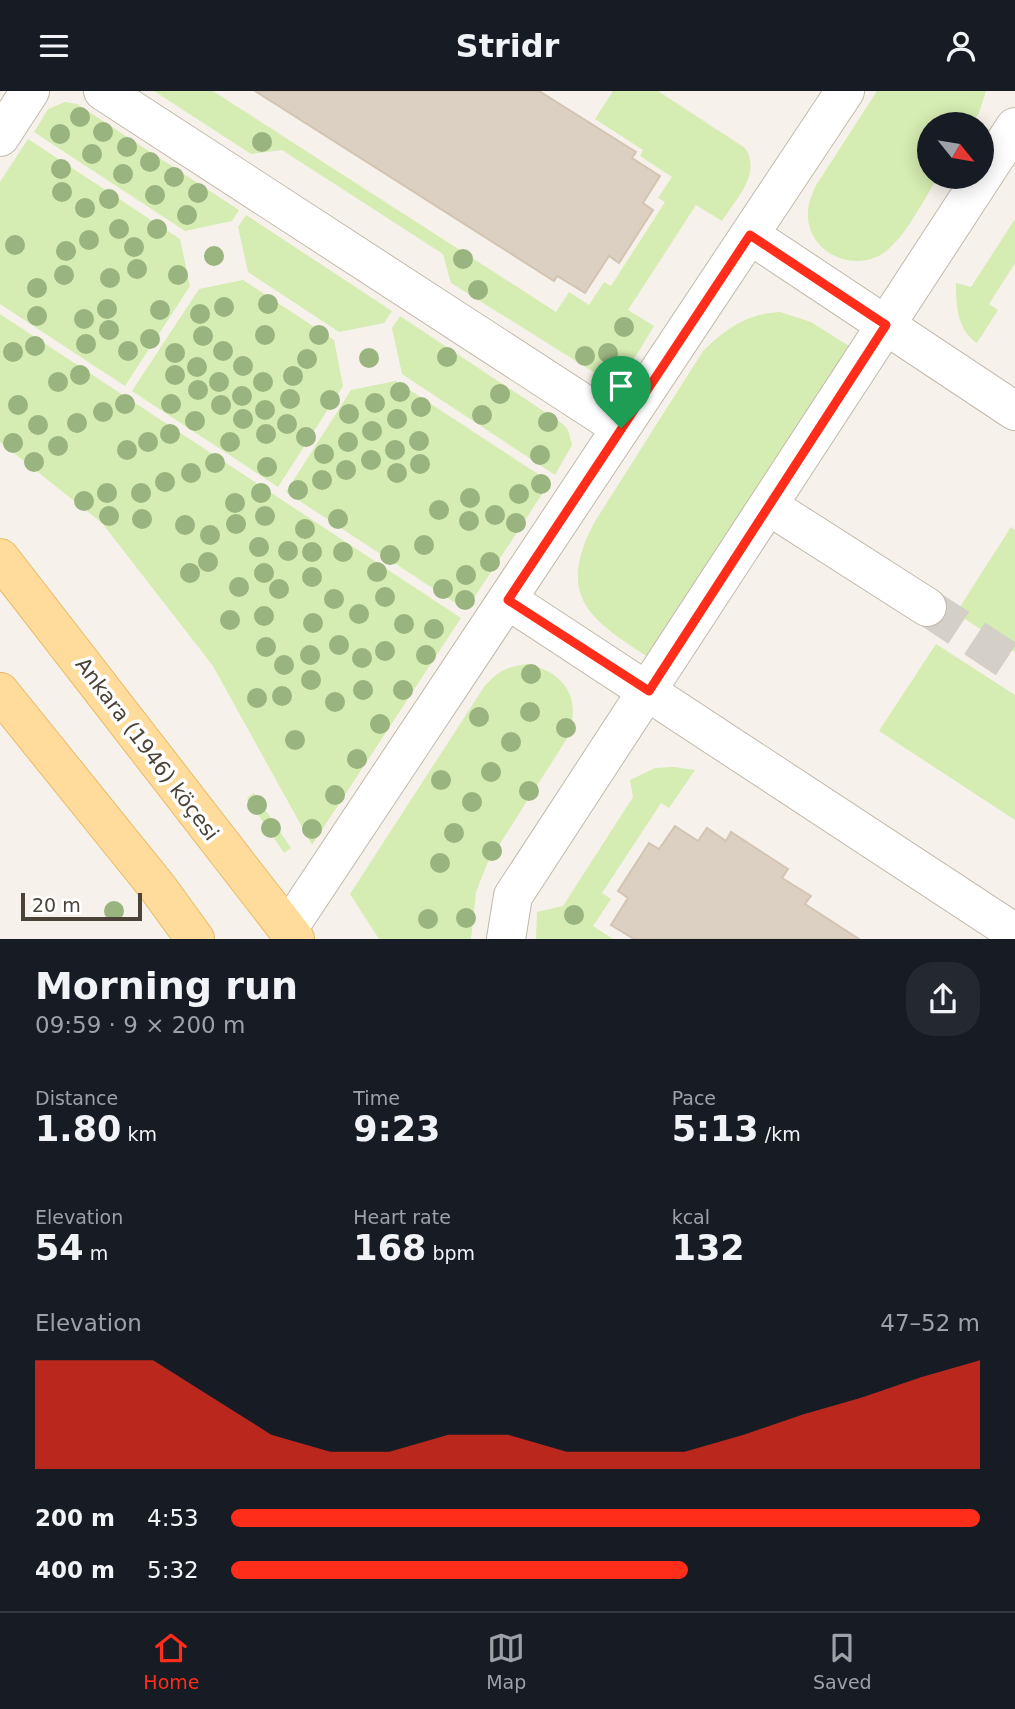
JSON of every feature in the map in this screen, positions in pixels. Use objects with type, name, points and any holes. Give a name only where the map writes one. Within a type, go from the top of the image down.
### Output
[{"type":"main road","name":"Ankara (1946) köçesi","points":[[0,558],[291,934]]},
{"type":"main road","points":[[0,692],[158,888],[195,939]]},
{"type":"lane","points":[[0,137],[30,91]]},
{"type":"lane","points":[[103,91],[621,428]]},
{"type":"lane","points":[[291,934],[621,428],[845,91]]},
{"type":"lane","points":[[506,939],[513,896],[1015,127]]},
{"type":"lane","points":[[750,235],[1015,411]]},
{"type":"lane","points":[[769,506],[927,607]]},
{"type":"lane","points":[[508,600],[1015,933]]},
{"type":"green space","points":[[154,91],[213,91],[556,312],[569,292],[589,305],[604,282],[611,286],[665,202],[658,198],[672,177],[640,156],[643,150],[595,119],[613,91],[658,91],[745,148],[751,167],[745,186],[722,221],[696,205],[628,310],[654,326],[626,367],[619,372],[600,376],[451,283],[443,254],[282,150],[251,154]]},
{"type":"green space","points":[[877,91],[986,91],[979,112],[917,112],[917,189],[931,189],[900,237],[885,252],[861,261],[837,257],[826,251],[811,231],[808,218],[815,187]]},
{"type":"green space","points":[[65,102],[77,104],[239,210],[232,221],[185,231],[34,132],[48,109]]},
{"type":"green space","points":[[28,139],[180,239],[190,286],[125,386],[0,304],[0,182]]},
{"type":"green space","points":[[246,215],[392,311],[384,323],[339,332],[248,272],[238,227]]},
{"type":"green space","points":[[1015,219],[1015,263],[989,304],[998,310],[977,343],[970,338],[962,324],[957,308],[956,283],[971,287]]},
{"type":"green space","points":[[243,280],[334,340],[343,386],[278,487],[132,391],[199,289]]},
{"type":"green space","points":[[780,312],[811,322],[849,346],[648,657],[609,630],[585,603],[579,587],[578,569],[583,548],[594,523],[703,351],[720,335],[747,319]]},
{"type":"green space","points":[[0,314],[461,618],[312,845],[213,666],[102,523],[0,442]]},
{"type":"green space","points":[[400,316],[563,424],[568,430],[572,445],[555,475],[402,374],[392,328]]},
{"type":"green space","points":[[396,381],[550,482],[466,610],[286,492],[351,390]]},
{"type":"green space","points":[[1011,527],[1015,530],[1015,652],[956,613]]},
{"type":"green space","points":[[936,644],[1015,695],[1015,820],[879,731]]},
{"type":"green space","points":[[527,664],[553,674],[562,682],[572,702],[571,726],[566,740],[487,864],[476,892],[471,939],[379,939],[350,894],[484,687],[503,671]]},
{"type":"green space","points":[[655,768],[695,770],[669,808],[661,803],[602,893],[611,899],[593,926],[613,939],[536,939],[537,912],[563,906],[633,797],[630,780]]},
{"type":"green space","points":[[254,793],[291,848],[284,853],[247,798]]},
{"type":"building","points":[[255,91],[539,91],[636,152],[632,158],[660,176],[643,203],[653,210],[619,263],[609,256],[585,293],[557,276],[554,281]]},
{"type":"building","points":[[675,826],[698,841],[707,828],[726,841],[731,832],[788,869],[782,878],[811,896],[805,904],[859,939],[634,939],[611,925],[628,898],[618,891],[649,843],[659,849]]},
{"type":"tunnel","points":[[927,607],[1015,665]]},
{"type":"route","points":[[750,235],[886,325],[649,691],[508,600],[621,428],[750,235]]}]
